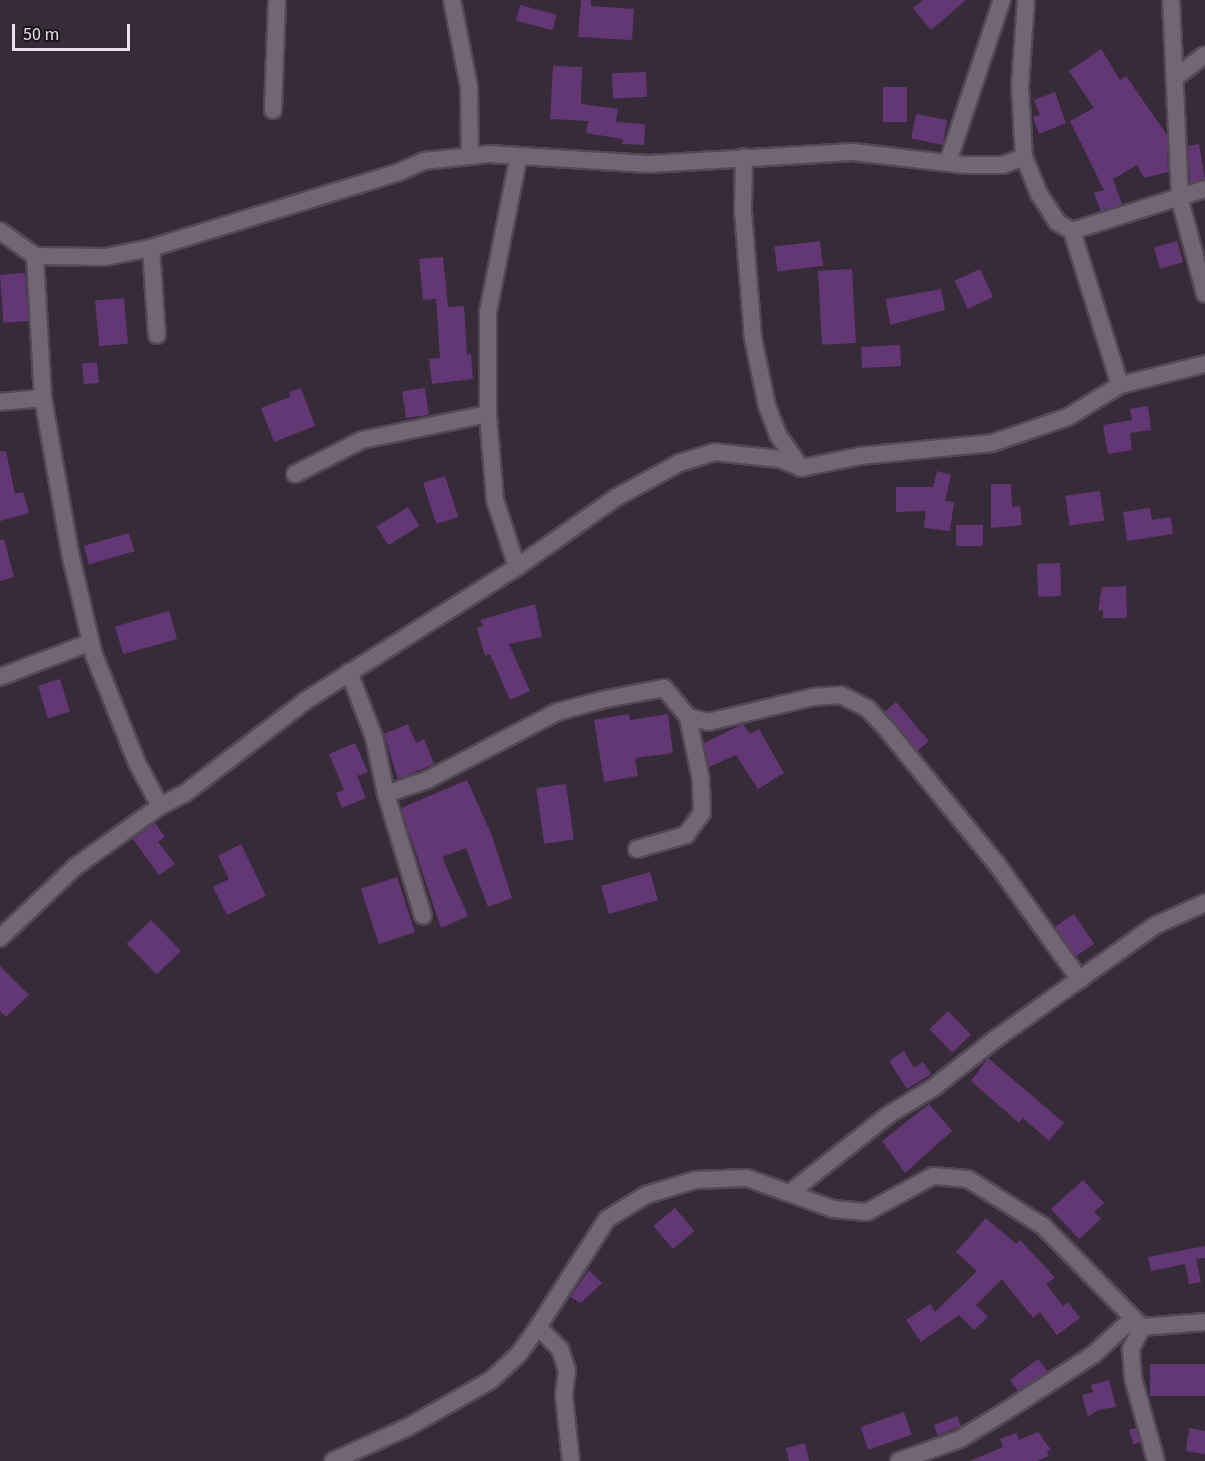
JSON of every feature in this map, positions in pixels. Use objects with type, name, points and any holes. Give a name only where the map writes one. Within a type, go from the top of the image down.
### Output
[{"type":"street","points":[[273,110],[277,0]]},
{"type":"street","points":[[452,0],[469,87],[471,156]]},
{"type":"street","points":[[948,162],[1002,0]]},
{"type":"street","points":[[1026,0],[1020,86],[1024,157],[1039,194],[1057,222],[1072,231],[1120,385]]},
{"type":"street","points":[[1171,0],[1177,76],[1180,200],[1205,294]]},
{"type":"street","points":[[1177,76],[1205,56]]},
{"type":"street","points":[[0,231],[35,256],[105,257],[151,248],[397,173],[424,161],[489,154],[518,159],[649,164],[744,157],[775,159],[853,152],[1003,165],[1024,157]]},
{"type":"street","points":[[744,157],[742,211],[753,338],[775,425],[801,468]]},
{"type":"street","points":[[517,567],[495,500],[488,414],[488,312],[518,159]]},
{"type":"street","points":[[1072,231],[1180,200],[1205,189]]},
{"type":"street","points":[[151,248],[157,335]]},
{"type":"street","points":[[35,256],[43,398],[70,553],[91,642],[137,763],[160,806]]},
{"type":"street","points":[[0,938],[75,867],[160,806],[184,794],[304,701],[517,567],[616,498],[679,463],[714,452],[780,459],[801,468],[860,456],[992,443],[1068,417],[1120,385],[1205,364]]},
{"type":"street","points":[[0,402],[43,398]]},
{"type":"street","points":[[295,474],[362,440],[488,414]]},
{"type":"street","points":[[0,677],[91,642]]},
{"type":"street","points":[[349,672],[374,737],[386,794],[423,916]]},
{"type":"street","points":[[386,794],[427,780],[557,712],[606,699],[664,688],[688,717],[701,780],[702,813],[686,835],[637,849]]},
{"type":"street","points":[[688,717],[708,722],[730,720],[813,697],[841,695],[867,708],[996,862],[1080,980]]},
{"type":"street","points":[[791,1192],[888,1115],[933,1088],[993,1040],[1156,925],[1205,903]]},
{"type":"street","points":[[333,1461],[408,1427],[491,1380],[519,1354],[608,1219],[646,1195],[695,1180],[747,1178],[833,1209],[867,1212],[933,1176],[968,1179],[1043,1226],[1137,1323]]},
{"type":"street","points":[[899,1461],[960,1439],[1094,1354],[1137,1323],[1205,1322]]},
{"type":"street","points":[[1137,1323],[1131,1349],[1133,1378],[1156,1461]]},
{"type":"street","points":[[538,1327],[560,1349],[567,1371],[564,1396],[571,1461]]},
{"type":"building","points":[[581,0],[591,0],[591,6],[634,9],[632,40],[578,37]]},
{"type":"building","points":[[923,0],[966,0],[931,30],[913,8]]},
{"type":"building","points":[[520,5],[557,15],[553,30],[516,20]]},
{"type":"building","points":[[1101,49],[1120,80],[1126,76],[1167,135],[1168,172],[1144,178],[1137,165],[1113,179],[1122,204],[1101,211],[1094,193],[1104,190],[1070,121],[1094,108],[1069,71]]},
{"type":"building","points":[[553,66],[582,67],[581,104],[618,109],[616,122],[645,124],[644,145],[622,144],[623,139],[586,133],[588,121],[550,119]]},
{"type":"building","points":[[646,72],[647,97],[613,98],[612,73]]},
{"type":"building","points":[[883,87],[907,87],[907,122],[883,122]]},
{"type":"building","points":[[1055,92],[1066,123],[1039,134],[1033,117],[1040,115],[1034,100]]},
{"type":"building","points":[[916,114],[947,120],[943,145],[911,139]]},
{"type":"building","points":[[1199,144],[1205,179],[1190,183],[1188,146]]},
{"type":"building","points":[[820,241],[823,266],[777,271],[774,247]]},
{"type":"building","points":[[1177,241],[1183,262],[1160,269],[1154,248]]},
{"type":"building","points":[[443,257],[448,307],[464,306],[467,355],[471,354],[473,379],[432,384],[429,359],[440,358],[436,299],[423,300],[419,259]]},
{"type":"building","points":[[852,269],[856,343],[822,345],[818,271]]},
{"type":"building","points":[[980,269],[993,297],[968,309],[955,281]]},
{"type":"building","points":[[25,273],[28,321],[3,323],[0,275]]},
{"type":"building","points":[[941,289],[945,310],[890,325],[886,299]]},
{"type":"building","points":[[124,298],[128,344],[99,346],[95,301]]},
{"type":"building","points":[[900,345],[901,366],[862,368],[861,347]]},
{"type":"building","points":[[97,362],[99,383],[84,384],[82,363]]},
{"type":"building","points":[[301,388],[315,426],[274,442],[261,408],[290,397],[289,392]]},
{"type":"building","points":[[425,388],[429,415],[406,418],[402,391]]},
{"type":"building","points":[[1148,406],[1151,430],[1130,433],[1132,450],[1108,454],[1103,425],[1132,420],[1130,409]]},
{"type":"building","points":[[0,451],[6,451],[15,494],[23,492],[29,513],[0,521]]},
{"type":"building","points":[[937,471],[951,475],[945,501],[954,502],[950,531],[924,528],[926,511],[896,512],[896,487],[933,487]]},
{"type":"building","points":[[445,476],[458,517],[436,524],[423,483]]},
{"type":"building","points":[[991,484],[1011,484],[1012,507],[1020,506],[1022,525],[991,528]]},
{"type":"building","points":[[1100,491],[1104,521],[1070,526],[1065,496]]},
{"type":"building","points":[[408,507],[420,526],[388,545],[377,527]]},
{"type":"building","points":[[1150,508],[1152,520],[1171,517],[1173,534],[1127,541],[1123,512]]},
{"type":"building","points":[[956,525],[983,525],[983,546],[956,546]]},
{"type":"building","points":[[129,533],[134,551],[89,564],[84,546]]},
{"type":"building","points":[[4,539],[14,577],[0,581],[0,540]]},
{"type":"building","points":[[1060,563],[1061,596],[1038,597],[1037,564]]},
{"type":"building","points":[[1126,586],[1127,618],[1103,618],[1103,610],[1098,611],[1102,587]]},
{"type":"building","points":[[535,604],[542,637],[509,644],[530,691],[510,700],[490,654],[485,656],[477,628],[483,626],[480,620]]},
{"type":"building","points":[[169,611],[177,639],[123,654],[115,626]]},
{"type":"building","points":[[60,679],[70,712],[48,718],[38,686]]},
{"type":"building","points":[[896,702],[929,741],[917,751],[885,712]]},
{"type":"building","points":[[629,714],[630,720],[668,714],[673,753],[635,758],[638,776],[604,782],[594,720]]},
{"type":"building","points":[[408,724],[416,743],[424,739],[434,764],[398,779],[384,734]]},
{"type":"building","points":[[743,724],[750,734],[759,729],[784,773],[758,789],[736,755],[709,767],[704,743]]},
{"type":"building","points":[[355,743],[368,772],[357,776],[366,798],[342,808],[336,793],[344,790],[329,754]]},
{"type":"building","points":[[467,780],[492,836],[512,898],[488,907],[466,848],[442,857],[468,916],[441,928],[401,808]]},
{"type":"building","points":[[566,784],[574,839],[544,844],[536,788]]},
{"type":"building","points":[[155,823],[165,837],[158,842],[175,864],[159,875],[133,839]]},
{"type":"building","points":[[241,844],[266,896],[227,915],[213,887],[229,879],[218,856]]},
{"type":"building","points":[[650,872],[658,900],[609,914],[601,886]]},
{"type":"building","points":[[397,877],[415,932],[379,944],[361,889]]},
{"type":"building","points":[[1074,914],[1094,944],[1075,957],[1055,927]]},
{"type":"building","points":[[151,920],[181,951],[156,975],[127,944]]},
{"type":"building","points":[[0,966],[29,995],[6,1017],[0,1011]]},
{"type":"building","points":[[948,1011],[971,1035],[952,1053],[929,1029]]},
{"type":"building","points":[[904,1051],[914,1068],[923,1062],[931,1074],[907,1089],[889,1061]]},
{"type":"building","points":[[988,1058],[1064,1123],[1049,1141],[1023,1118],[1019,1123],[971,1081]]},
{"type":"building","points":[[929,1104],[952,1131],[905,1173],[882,1141]]},
{"type":"building","points":[[1083,1180],[1104,1203],[1094,1212],[1101,1219],[1079,1239],[1051,1209]]},
{"type":"building","points":[[675,1208],[694,1231],[673,1249],[654,1226]]},
{"type":"building","points":[[986,1218],[1016,1244],[1020,1240],[1055,1278],[1046,1284],[1063,1306],[1068,1302],[1080,1318],[1057,1335],[1040,1312],[1033,1318],[1002,1279],[976,1305],[988,1317],[974,1330],[959,1315],[921,1342],[906,1320],[930,1304],[935,1312],[977,1271],[956,1252]]},
{"type":"building","points":[[1205,1246],[1205,1258],[1196,1259],[1201,1282],[1189,1284],[1185,1264],[1151,1271],[1148,1257]]},
{"type":"building","points":[[589,1270],[602,1283],[581,1303],[570,1297]]},
{"type":"building","points":[[1038,1359],[1048,1372],[1018,1391],[1010,1380]]},
{"type":"building","points":[[1150,1364],[1205,1364],[1205,1396],[1150,1396]]},
{"type":"building","points":[[1109,1380],[1116,1407],[1098,1410],[1088,1417],[1082,1395],[1093,1392],[1091,1385]]},
{"type":"building","points":[[904,1412],[912,1435],[868,1450],[861,1427]]},
{"type":"building","points":[[957,1416],[961,1426],[938,1436],[934,1425]]},
{"type":"building","points":[[1136,1428],[1140,1442],[1133,1444],[1129,1430]]},
{"type":"building","points":[[1189,1428],[1205,1431],[1205,1454],[1186,1451]]},
{"type":"building","points":[[1038,1432],[1051,1450],[1047,1451],[1049,1456],[1037,1461],[970,1461],[1003,1447],[1000,1439],[1016,1433],[1019,1440]]},
{"type":"building","points":[[805,1443],[809,1461],[789,1461],[786,1448]]}]
